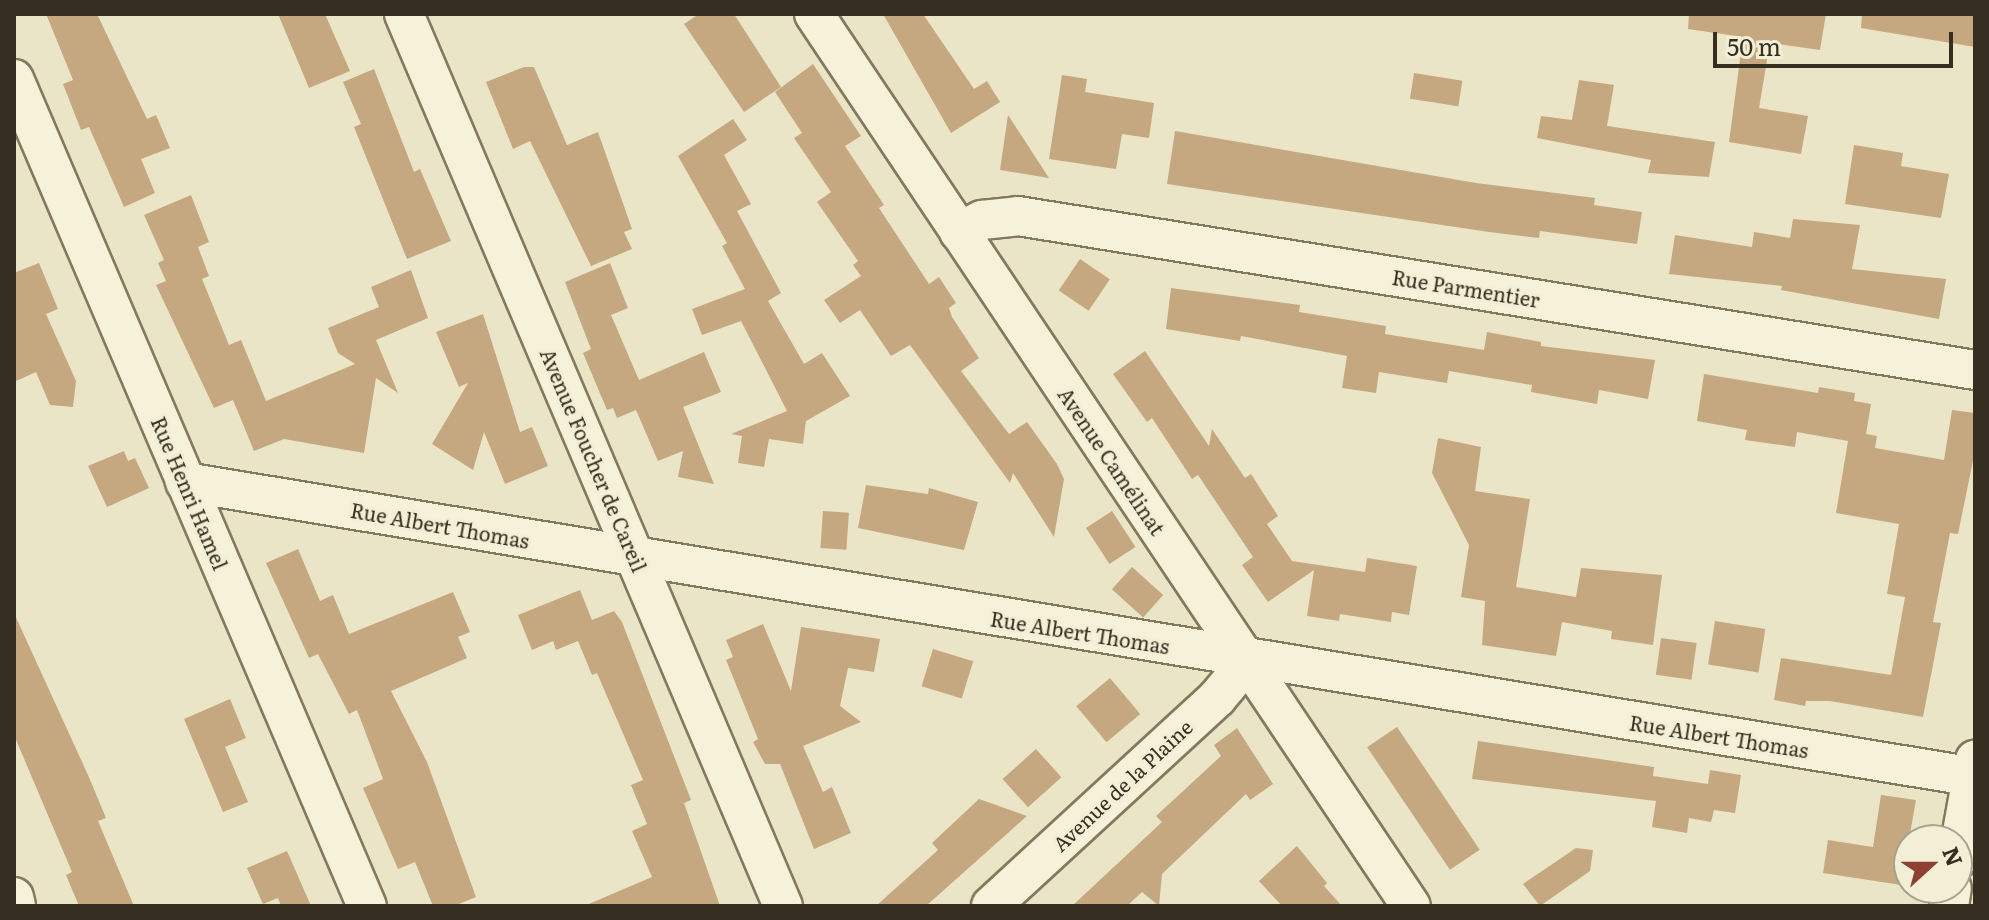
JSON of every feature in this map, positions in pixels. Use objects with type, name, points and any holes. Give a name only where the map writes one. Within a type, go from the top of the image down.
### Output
[{"type":"street","name":"Avenue Foucher de Careil","points":[[404,14],[783,906]]},
{"type":"street","name":"Avenue Camélinat","points":[[814,14],[1411,906]]},
{"type":"street","name":"Rue Henri Hamel","points":[[14,79],[367,906]]},
{"type":"street","name":"Rue Parmentier","points":[[959,232],[982,220],[1018,216],[1975,370]]},
{"type":"street","name":"Rue Albert Thomas","points":[[185,482],[1248,661],[1974,771]]},
{"type":"street","name":"Avenue de la Plaine","points":[[991,906],[1217,698],[1248,661]]},
{"type":"street","points":[[1964,824],[1974,771]]},
{"type":"street","points":[[14,897],[16,906]]},
{"type":"building","points":[[46,14],[97,14],[147,119],[156,115],[170,148],[141,159],[155,193],[124,207],[89,127],[81,130],[63,84],[73,80]]},
{"type":"building","points":[[278,14],[325,14],[350,71],[309,88]]},
{"type":"building","points":[[699,14],[734,14],[781,87],[744,112],[684,24]]},
{"type":"building","points":[[883,14],[923,14],[974,89],[987,81],[1000,102],[951,133]]},
{"type":"building","points":[[1689,14],[1826,14],[1820,50],[1770,43],[1759,108],[1808,116],[1801,154],[1729,142],[1743,37],[1688,29]]},
{"type":"building","points":[[1862,14],[1975,14],[1975,47],[1861,28]]},
{"type":"building","points":[[813,64],[861,136],[845,146],[884,205],[879,208],[929,284],[939,277],[956,303],[949,308],[952,317],[979,358],[961,371],[1009,434],[1027,422],[1057,464],[1064,479],[1054,537],[1013,473],[1010,483],[910,345],[891,356],[860,310],[840,323],[824,300],[861,276],[853,265],[858,261],[817,202],[831,192],[794,138],[802,133],[775,92]]},
{"type":"building","points":[[524,67],[534,67],[567,145],[598,132],[632,229],[624,232],[632,249],[591,266],[530,141],[513,149],[486,82]]},
{"type":"building","points":[[374,69],[414,172],[420,169],[451,241],[407,259],[354,127],[361,124],[343,82]]},
{"type":"building","points":[[1414,73],[1462,81],[1458,106],[1410,99]]},
{"type":"building","points":[[1062,75],[1087,79],[1085,92],[1154,103],[1149,138],[1122,134],[1116,169],[1049,159]]},
{"type":"building","points":[[1579,80],[1614,85],[1607,126],[1715,142],[1709,177],[1648,173],[1651,160],[1537,138],[1541,116],[1572,120]]},
{"type":"building","points":[[1008,115],[1049,178],[1000,170]]},
{"type":"building","points":[[733,119],[747,140],[724,155],[751,204],[737,211],[781,293],[768,301],[804,364],[822,353],[850,396],[806,421],[803,444],[769,439],[764,467],[738,463],[742,436],[731,434],[787,411],[741,321],[702,335],[692,309],[745,289],[722,246],[727,243],[678,156]]},
{"type":"building","points":[[1175,131],[1476,183],[1595,198],[1594,205],[1642,212],[1637,244],[1540,231],[1539,238],[1489,232],[1167,184]]},
{"type":"building","points":[[1854,145],[1903,153],[1901,166],[1949,174],[1941,218],[1845,204]]},
{"type":"building","points":[[191,195],[209,242],[198,247],[209,276],[202,279],[229,345],[241,340],[266,401],[355,364],[338,353],[328,328],[379,307],[371,287],[411,270],[428,318],[376,340],[398,393],[376,378],[364,453],[284,439],[254,451],[233,400],[214,408],[156,285],[166,281],[158,263],[164,260],[144,215]]},
{"type":"building","points":[[1793,219],[1860,225],[1852,269],[1946,279],[1939,319],[1781,290],[1782,286],[1669,274],[1675,235],[1752,247],[1754,232],[1790,238]]},
{"type":"building","points":[[1080,259],[1110,279],[1089,311],[1059,291]]},
{"type":"building","points":[[39,263],[58,309],[46,314],[76,381],[73,407],[50,405],[36,372],[14,382],[14,273]]},
{"type":"building","points":[[610,263],[628,308],[611,315],[639,380],[704,352],[721,392],[683,407],[714,484],[678,477],[683,451],[658,461],[636,410],[617,418],[613,408],[607,410],[583,353],[591,349],[565,282]]},
{"type":"building","points":[[1171,288],[1300,305],[1299,312],[1386,326],[1385,334],[1484,350],[1487,332],[1541,342],[1541,346],[1655,360],[1648,399],[1599,390],[1597,404],[1531,392],[1532,385],[1449,371],[1447,383],[1379,372],[1376,393],[1342,388],[1347,356],[1241,336],[1240,341],[1166,329]]},
{"type":"building","points":[[483,314],[520,432],[532,427],[548,466],[505,484],[484,432],[473,470],[432,444],[468,383],[459,387],[436,332]]},
{"type":"building","points":[[1145,351],[1209,446],[1212,429],[1245,478],[1251,474],[1278,516],[1267,524],[1292,561],[1365,572],[1367,558],[1417,566],[1409,615],[1392,612],[1391,622],[1340,614],[1339,621],[1307,616],[1314,570],[1268,602],[1242,565],[1253,557],[1198,475],[1192,479],[1152,418],[1147,422],[1113,374]]},
{"type":"building","points":[[1704,374],[1818,393],[1819,387],[1855,393],[1854,401],[1871,404],[1866,434],[1877,436],[1875,448],[1944,460],[1952,410],[1975,413],[1975,451],[1958,534],[1950,533],[1933,622],[1941,623],[1923,717],[1830,701],[1806,701],[1805,706],[1774,700],[1781,658],[1891,675],[1905,597],[1887,594],[1899,524],[1836,513],[1848,441],[1797,432],[1795,447],[1745,440],[1747,430],[1697,421]]},
{"type":"building","points":[[1438,438],[1481,447],[1475,491],[1530,499],[1516,587],[1576,597],[1581,568],[1662,575],[1653,645],[1611,639],[1612,631],[1562,622],[1556,656],[1482,645],[1485,601],[1461,597],[1469,545],[1432,473]]},
{"type":"building","points":[[124,451],[128,461],[135,458],[149,488],[107,507],[88,466]]},
{"type":"building","points":[[866,485],[928,494],[929,488],[978,502],[964,550],[858,528]]},
{"type":"building","points":[[823,511],[849,513],[846,550],[820,548]]},
{"type":"building","points":[[1112,511],[1135,547],[1109,564],[1086,528]]},
{"type":"building","points":[[298,549],[320,601],[333,595],[349,634],[453,592],[470,632],[458,637],[467,658],[391,691],[427,762],[476,897],[454,906],[433,906],[415,862],[398,869],[363,788],[383,779],[357,710],[349,714],[318,654],[309,658],[266,563]]},
{"type":"building","points":[[1132,567],[1163,595],[1143,617],[1112,589]]},
{"type":"building","points":[[580,590],[592,620],[614,611],[622,622],[691,800],[684,803],[720,906],[584,906],[652,877],[632,831],[647,824],[631,785],[643,780],[597,673],[592,675],[578,641],[556,650],[553,641],[532,650],[518,615]]},
{"type":"building","points":[[14,613],[106,818],[98,821],[134,906],[79,906],[66,875],[72,872],[14,735]]},
{"type":"building","points":[[1715,621],[1765,629],[1758,672],[1708,664]]},
{"type":"building","points":[[763,624],[791,691],[801,627],[880,639],[874,672],[848,668],[840,706],[861,722],[803,746],[823,792],[832,787],[851,833],[814,849],[780,764],[765,764],[753,742],[758,739],[726,660],[733,657],[726,640]]},
{"type":"building","points":[[1661,638],[1697,643],[1692,680],[1656,675]]},
{"type":"building","points":[[933,649],[973,661],[962,699],[922,686]]},
{"type":"building","points":[[1110,678],[1140,714],[1107,742],[1076,706]]},
{"type":"building","points":[[230,699],[246,738],[225,747],[248,802],[223,812],[184,719]]},
{"type":"building","points":[[1397,727],[1480,850],[1450,870],[1367,747]]},
{"type":"building","points":[[1237,728],[1273,784],[1250,800],[1246,794],[1162,874],[1159,906],[1142,892],[1127,906],[1072,906],[1162,822],[1156,816],[1221,756],[1214,745]]},
{"type":"building","points":[[1478,741],[1654,767],[1653,776],[1708,784],[1710,770],[1741,775],[1735,813],[1714,810],[1711,822],[1689,818],[1687,833],[1652,827],[1656,801],[1472,779]]},
{"type":"building","points":[[1036,749],[1061,777],[1028,807],[1003,779]]},
{"type":"building","points":[[1881,795],[1916,800],[1912,824],[1893,824],[1893,884],[1823,873],[1828,840],[1873,847]]},
{"type":"building","points":[[979,799],[1027,816],[926,906],[876,906],[938,850],[932,843]]},
{"type":"building","points":[[1297,846],[1342,906],[1282,906],[1259,881]]},
{"type":"building","points":[[1576,848],[1593,850],[1590,871],[1540,906],[1523,884]]},
{"type":"building","points":[[287,851],[311,906],[281,906],[278,898],[263,904],[247,868]]}]
